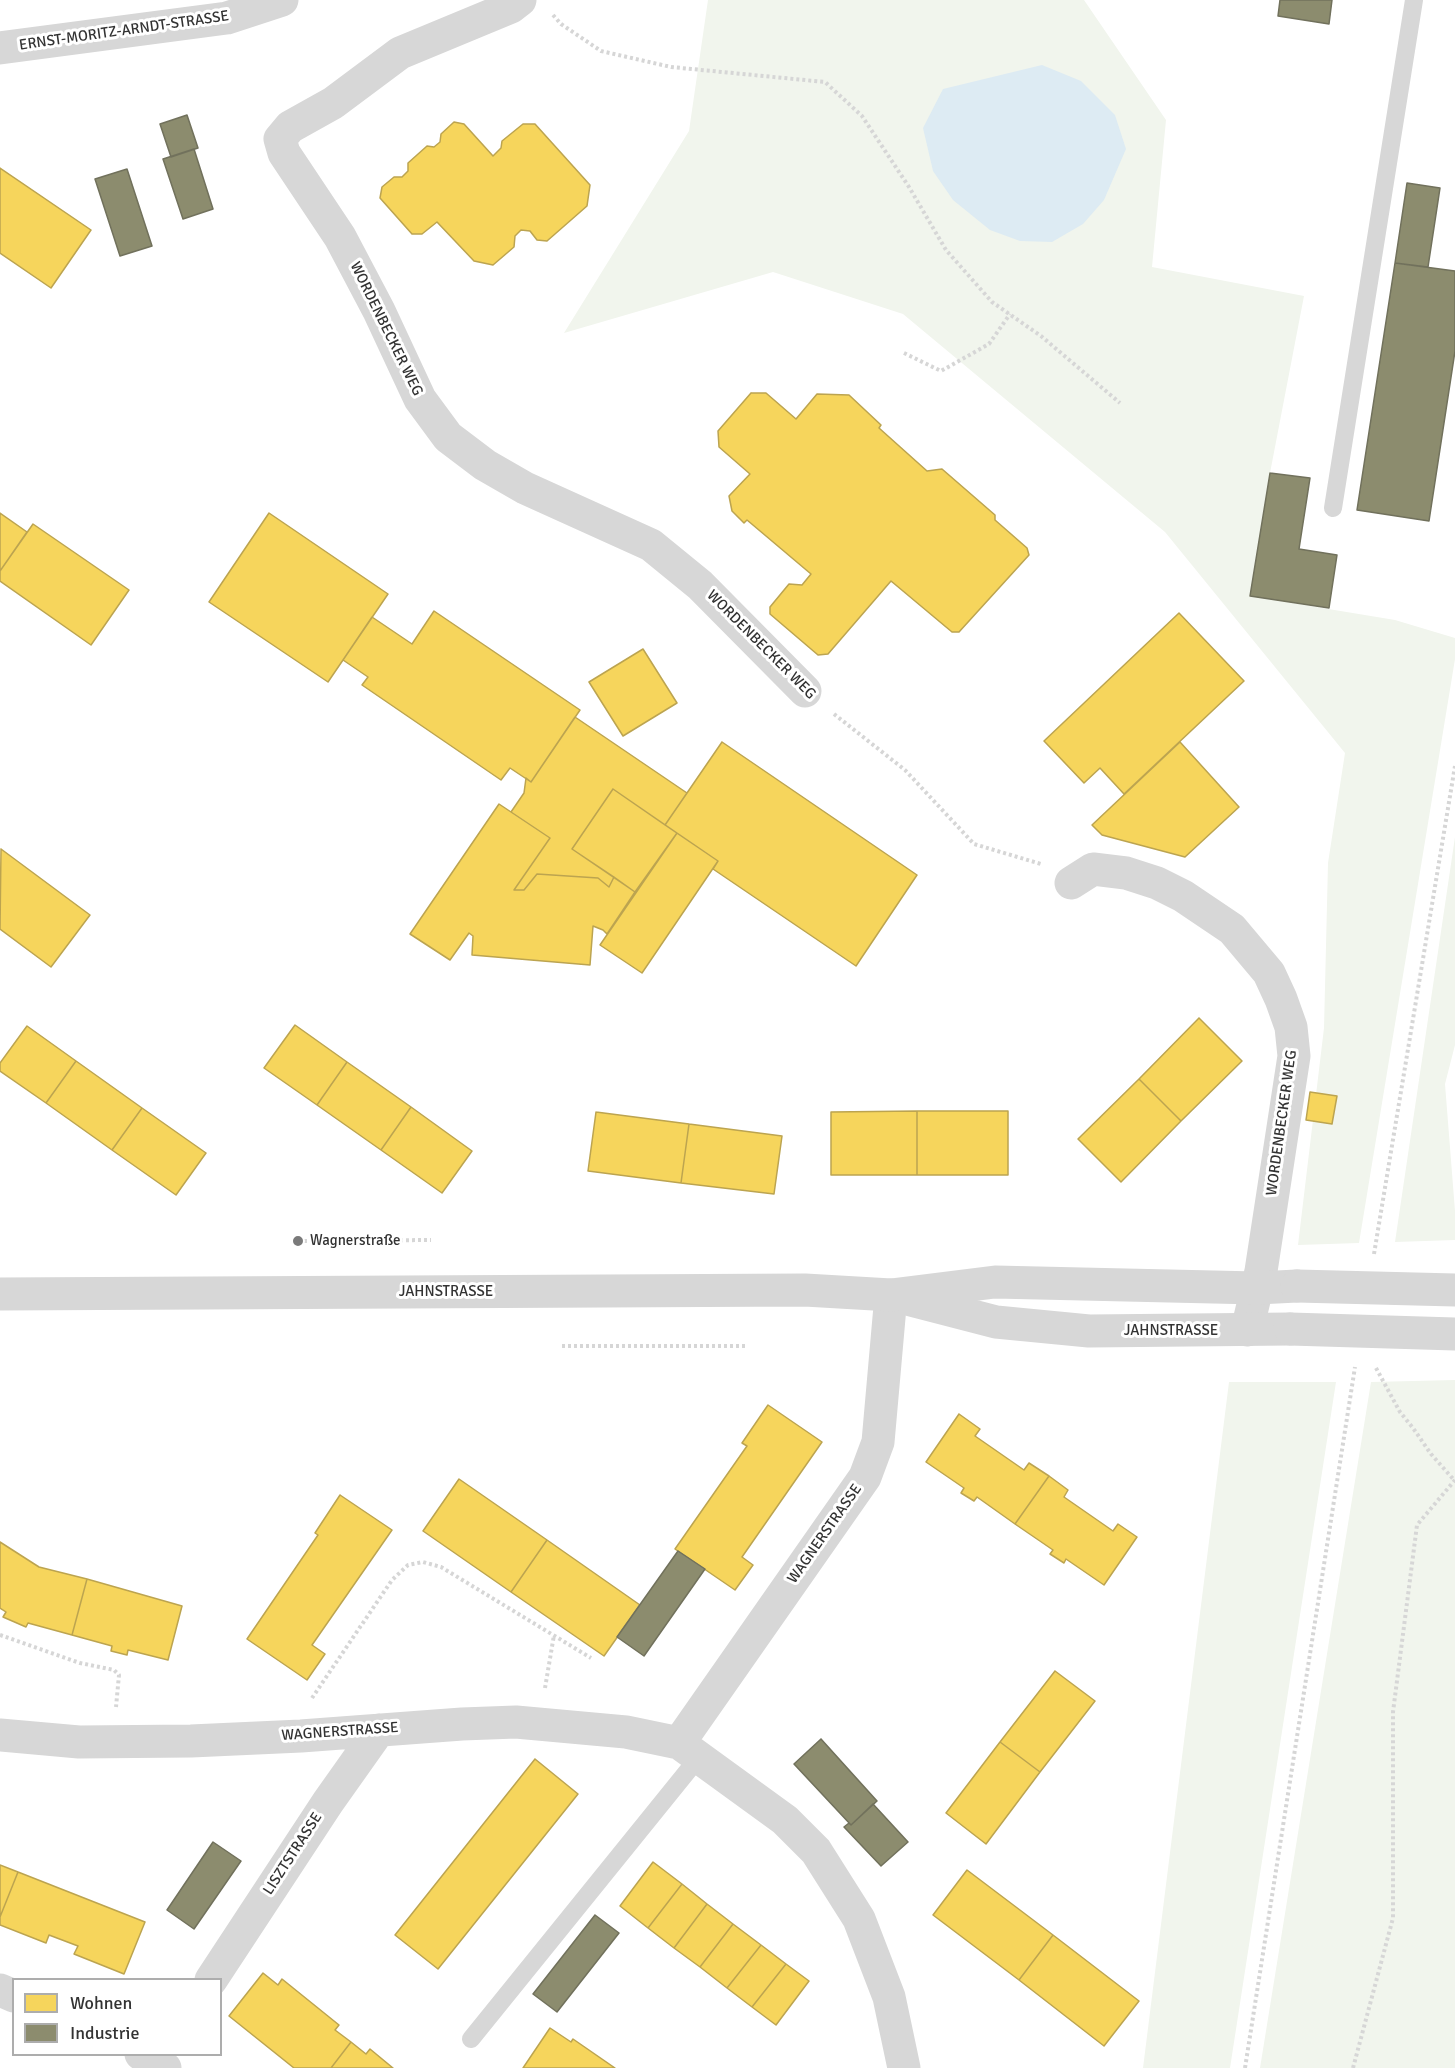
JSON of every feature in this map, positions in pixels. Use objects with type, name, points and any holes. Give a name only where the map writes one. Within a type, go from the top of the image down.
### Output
[{"type":"street","name":"ERNST-MORITZ-ARNDT-STRASSE","points":[[0,48],[227,18],[282,0]]},
{"type":"street","name":"WORDENBECKER WEG","points":[[534,4],[511,7],[400,53],[333,103],[290,127],[280,139],[284,153],[340,237],[379,311],[420,399],[448,437],[484,465],[525,488],[651,545],[700,585],[805,691]]},
{"type":"street","name":"WORDENBECKER WEG","points":[[1071,883],[1093,869],[1115,871],[1157,883],[1183,896],[1232,929],[1269,973],[1281,999],[1291,1027],[1294,1056],[1261,1271],[1247,1330]]},
{"type":"street","name":"JAHNSTRASSE","points":[[0,1294],[805,1290],[891,1295],[995,1282],[1455,1290]]},
{"type":"street","name":"JAHNSTRASSE","points":[[891,1295],[996,1322],[1089,1332],[1290,1329],[1455,1334]]},
{"type":"street","name":"WAGNERSTRASSE","points":[[689,1750],[865,1477],[878,1442],[891,1295]]},
{"type":"street","name":"WAGNERSTRASSE","points":[[0,1735],[79,1742],[107,1742],[301,1736],[516,1722],[626,1731],[689,1750],[785,1820],[816,1851],[859,1918],[889,1997],[904,2068]]},
{"type":"street","name":"LISZTSTRASSE","points":[[212,1978],[327,1802],[379,1730]]},
{"type":"lane","points":[[1333,508],[1414,0]]},
{"type":"lane","name":"WAGNERSTRASSE","points":[[471,2039],[689,1750]]},
{"type":"path","points":[[534,4],[602,51],[671,66],[825,82],[862,116],[909,187],[946,250],[992,302],[1041,336],[1120,403]]},
{"type":"path","points":[[904,353],[941,371],[989,344],[1010,314]]},
{"type":"path","name":"WORDENBECKER WEG","points":[[805,691],[905,770],[974,844],[1046,865],[1071,883]]},
{"type":"path","points":[[1373,1260],[1455,766]]},
{"type":"path","points":[[298,1240],[431,1240]]},
{"type":"path","points":[[562,1346],[748,1346]]},
{"type":"path","points":[[1245,2068],[1355,1363]]},
{"type":"path","points":[[1353,2068],[1393,1918],[1393,1712],[1417,1525],[1455,1480],[1431,1454],[1400,1412],[1374,1366]]},
{"type":"path","points":[[306,1706],[392,1580],[408,1565],[423,1562],[441,1567],[591,1659]]},
{"type":"path","points":[[0,1635],[80,1663],[114,1670],[119,1675],[116,1715]]},
{"type":"path","points":[[544,1691],[554,1635]]},
{"type":"shaded area","points":[[708,0],[1084,0],[1166,120],[1152,267],[1304,296],[1270,473],[1250,596],[1395,620],[1455,638],[1455,659],[1359,1243],[1298,1245],[1324,1028],[1328,863],[1345,753],[1165,532],[903,314],[773,272],[564,333],[689,131]]},
{"type":"shaded area","points":[[1042,65],[1081,81],[1115,115],[1126,149],[1104,200],[1083,224],[1052,242],[1020,241],[990,230],[953,200],[933,171],[923,128],[943,89]]},
{"type":"shaded area","points":[[1455,837],[1455,1045],[1445,1084],[1455,1211],[1455,1240],[1395,1242]]},
{"type":"shaded area","points":[[1455,1380],[1455,2068],[1260,2068],[1371,1382]]},
{"type":"shaded area","points":[[1229,1382],[1336,1382],[1230,2068],[1143,2068]]},
{"type":"building: Wohnen","points":[[454,122],[464,124],[493,156],[501,148],[502,141],[523,124],[535,124],[590,185],[587,206],[547,241],[537,240],[530,231],[521,230],[515,236],[514,247],[493,265],[474,261],[437,222],[422,234],[412,234],[380,198],[382,187],[394,177],[402,177],[408,171],[408,163],[427,146],[434,147],[440,142],[441,134]]},
{"type":"building: Wohnen","points":[[0,168],[91,230],[51,288],[0,253]]},
{"type":"building: Wohnen","points":[[751,393],[766,393],[796,419],[817,394],[849,395],[881,425],[879,428],[927,471],[942,469],[995,515],[995,520],[1027,548],[1029,555],[959,632],[952,632],[891,581],[828,654],[818,655],[770,614],[770,607],[789,584],[802,585],[811,574],[747,520],[744,523],[732,511],[729,496],[750,474],[719,447],[718,431]]},
{"type":"building: Wohnen","points":[[0,513],[27,532],[0,571]]},
{"type":"building: Wohnen","points":[[269,513],[388,594],[328,682],[209,602]]},
{"type":"building: Wohnen","points":[[33,524],[129,590],[91,645],[0,581],[0,571]]},
{"type":"building: Wohnen","points":[[434,611],[580,710],[531,782],[510,768],[501,780],[362,685],[368,677],[343,660],[372,617],[412,644]]},
{"type":"building: Wohnen","points":[[1179,613],[1244,681],[1124,794],[1100,768],[1084,783],[1044,741]]},
{"type":"building: Wohnen","points":[[643,649],[677,703],[623,736],[589,682]]},
{"type":"building: Wohnen","points":[[575,717],[687,793],[665,825],[613,789],[572,849],[614,877],[609,887],[598,878],[537,874],[524,890],[514,890],[550,838],[511,812],[524,793],[526,778],[531,782]]},
{"type":"building: Wohnen","points":[[722,742],[917,875],[856,966],[713,869],[718,861],[665,825]]},
{"type":"building: Wohnen","points":[[1180,742],[1239,807],[1185,857],[1102,835],[1092,825]]},
{"type":"building: Wohnen","points":[[613,789],[677,833],[635,892],[572,849]]},
{"type":"building: Wohnen","points":[[499,804],[550,838],[514,890],[524,890],[537,874],[598,878],[609,887],[614,877],[635,892],[607,934],[593,926],[590,965],[472,955],[473,936],[469,933],[450,960],[410,934]]},
{"type":"building: Wohnen","points":[[677,833],[718,861],[642,973],[600,945]]},
{"type":"building: Wohnen","points":[[1,849],[90,915],[51,967],[0,929]]},
{"type":"building: Wohnen","points":[[1199,1018],[1242,1061],[1181,1121],[1139,1079]]},
{"type":"building: Wohnen","points":[[295,1025],[347,1062],[317,1105],[264,1068]]},
{"type":"building: Wohnen","points":[[27,1026],[76,1061],[46,1103],[0,1071],[0,1063]]},
{"type":"building: Wohnen","points":[[76,1061],[142,1108],[112,1150],[46,1103]]},
{"type":"building: Wohnen","points":[[347,1062],[411,1107],[381,1150],[317,1105]]},
{"type":"building: Wohnen","points":[[1139,1079],[1181,1121],[1121,1182],[1078,1139]]},
{"type":"building: Wohnen","points":[[1310,1092],[1337,1096],[1332,1124],[1306,1120]]},
{"type":"building: Wohnen","points":[[411,1107],[472,1151],[442,1193],[381,1150]]},
{"type":"building: Wohnen","points":[[142,1108],[206,1153],[176,1195],[112,1150]]},
{"type":"building: Wohnen","points":[[917,1111],[1008,1111],[1008,1175],[917,1175]]},
{"type":"building: Wohnen","points":[[917,1111],[917,1175],[831,1175],[831,1112]]},
{"type":"building: Wohnen","points":[[596,1112],[689,1124],[681,1183],[588,1171]]},
{"type":"building: Wohnen","points":[[689,1124],[782,1136],[774,1194],[681,1183]]},
{"type":"building: Wohnen","points":[[768,1405],[822,1442],[742,1557],[753,1565],[735,1590],[675,1549],[747,1446],[742,1443]]},
{"type":"building: Wohnen","points":[[959,1414],[980,1429],[975,1436],[1024,1470],[1029,1463],[1049,1476],[1015,1524],[977,1497],[974,1501],[961,1493],[964,1488],[926,1462]]},
{"type":"building: Wohnen","points":[[1049,1476],[1068,1490],[1064,1497],[1113,1531],[1118,1524],[1137,1537],[1104,1585],[1066,1559],[1064,1563],[1050,1554],[1053,1550],[1015,1524]]},
{"type":"building: Wohnen","points":[[459,1479],[547,1540],[511,1592],[423,1531]]},
{"type":"building: Wohnen","points":[[340,1495],[392,1530],[312,1645],[325,1654],[307,1680],[247,1639],[318,1535],[315,1533]]},
{"type":"building: Wohnen","points":[[547,1540],[640,1605],[604,1656],[511,1592]]},
{"type":"building: Wohnen","points":[[0,1542],[39,1567],[87,1579],[72,1635],[28,1623],[26,1627],[3,1617],[6,1612],[0,1608]]},
{"type":"building: Wohnen","points":[[87,1579],[182,1606],[168,1660],[128,1650],[127,1655],[111,1651],[112,1646],[72,1635]]},
{"type":"building: Wohnen","points":[[1055,1671],[1095,1701],[1040,1772],[1000,1742]]},
{"type":"building: Wohnen","points":[[1000,1742],[1040,1772],[986,1844],[946,1813]]},
{"type":"building: Wohnen","points":[[535,1759],[578,1794],[438,1969],[395,1935]]},
{"type":"building: Wohnen","points":[[653,1862],[682,1884],[648,1928],[620,1906]]},
{"type":"building: Wohnen","points":[[0,1865],[18,1872],[0,1917]]},
{"type":"building: Wohnen","points":[[967,1870],[1053,1935],[1019,1980],[933,1915]]},
{"type":"building: Wohnen","points":[[18,1872],[145,1922],[124,1974],[74,1954],[78,1946],[49,1935],[46,1943],[0,1925],[0,1917]]},
{"type":"building: Wohnen","points":[[682,1884],[707,1904],[674,1948],[648,1928]]},
{"type":"building: Wohnen","points":[[707,1904],[733,1924],[700,1967],[674,1948]]},
{"type":"building: Wohnen","points":[[733,1924],[761,1945],[727,1988],[700,1967]]},
{"type":"building: Wohnen","points":[[1053,1935],[1139,2001],[1104,2046],[1019,1980]]},
{"type":"building: Wohnen","points":[[761,1945],[786,1964],[752,2007],[727,1988]]},
{"type":"building: Wohnen","points":[[786,1964],[809,1981],[776,2025],[752,2007]]},
{"type":"building: Wohnen","points":[[263,1973],[278,1985],[282,1979],[339,2025],[335,2030],[351,2042],[331,2068],[294,2068],[229,2016]]},
{"type":"building: Wohnen","points":[[550,2028],[571,2042],[573,2039],[615,2068],[523,2068]]},
{"type":"building: Wohnen","points":[[351,2042],[366,2054],[370,2049],[393,2068],[331,2068]]},
{"type":"building: Industrie","points":[[1280,0],[1332,0],[1329,24],[1278,16]]},
{"type":"building: Industrie","points":[[187,115],[198,148],[171,157],[160,124]]},
{"type":"building: Industrie","points":[[194,149],[213,209],[183,219],[163,159]]},
{"type":"building: Industrie","points":[[127,169],[152,246],[120,256],[95,179]]},
{"type":"building: Industrie","points":[[1407,183],[1440,188],[1428,267],[1395,263]]},
{"type":"building: Industrie","points":[[1395,263],[1455,271],[1455,351],[1429,521],[1357,510]]},
{"type":"building: Industrie","points":[[1270,473],[1310,478],[1299,549],[1337,555],[1329,608],[1250,596]]},
{"type":"building: Industrie","points":[[678,1551],[705,1569],[644,1656],[617,1637]]},
{"type":"building: Industrie","points":[[821,1739],[877,1801],[851,1825],[794,1764]]},
{"type":"building: Industrie","points":[[873,1804],[908,1842],[881,1866],[844,1827],[849,1823],[851,1825]]},
{"type":"building: Industrie","points":[[213,1842],[241,1861],[194,1929],[167,1910]]},
{"type":"building: Industrie","points":[[595,1915],[619,1933],[557,2012],[533,1994]]},
{"type":"place","name":"Wagnerstraße","points":[[298,1241]]}]
